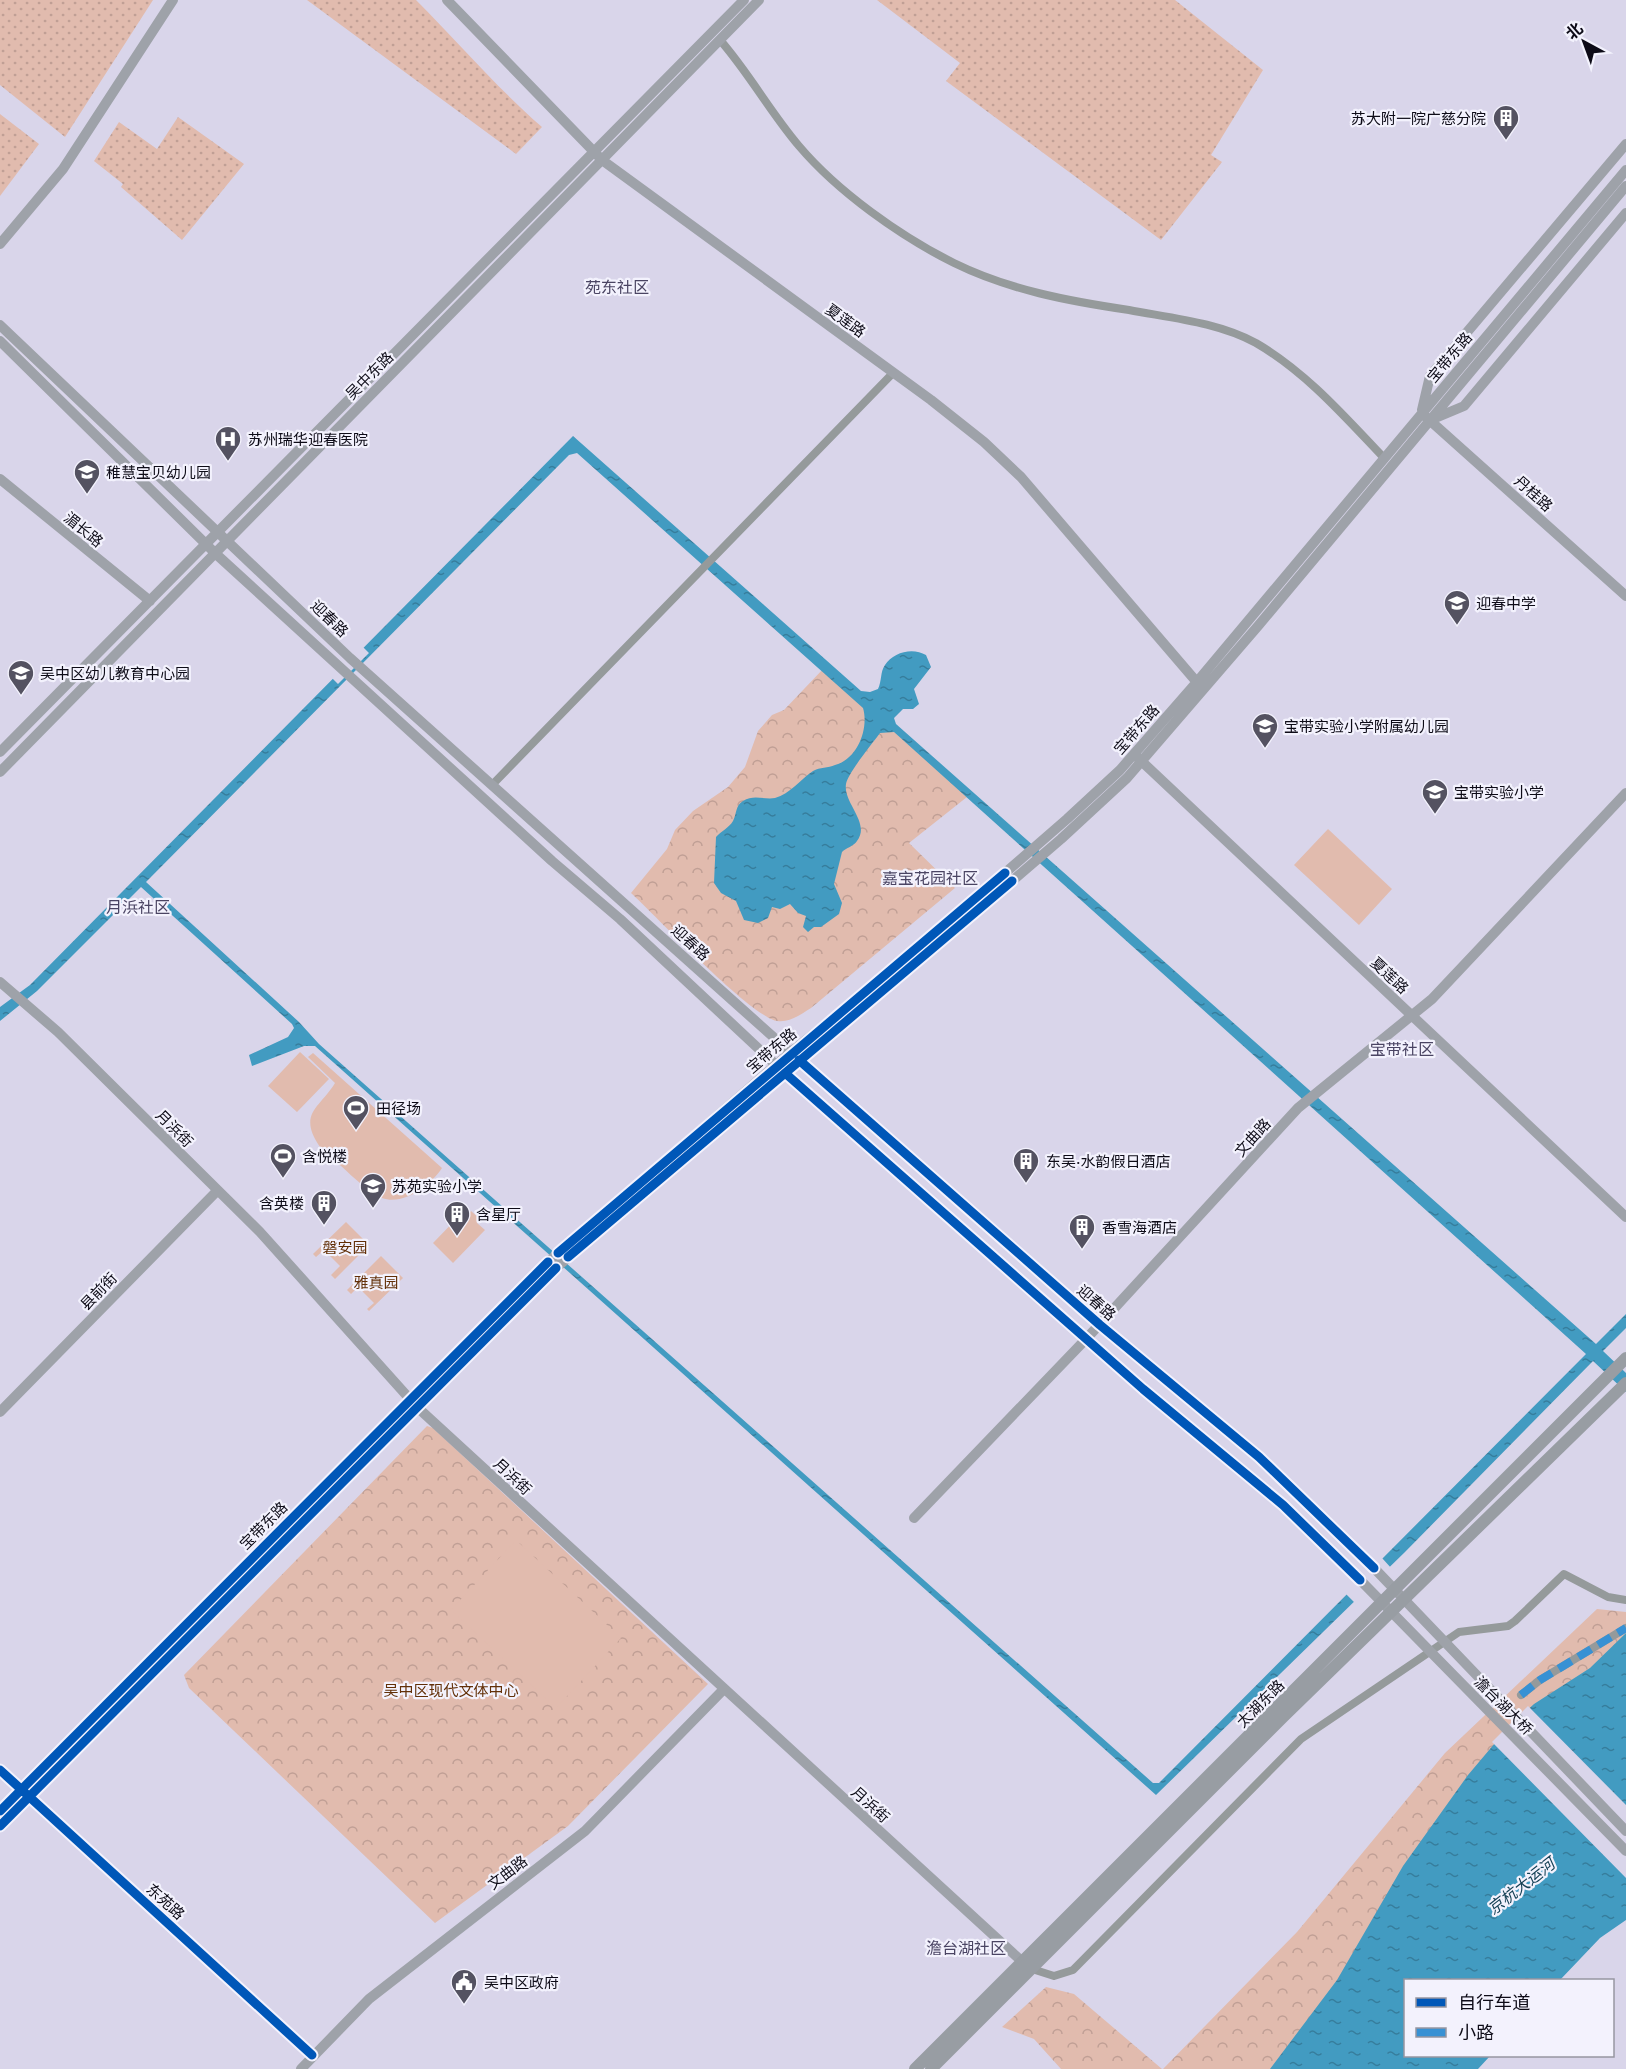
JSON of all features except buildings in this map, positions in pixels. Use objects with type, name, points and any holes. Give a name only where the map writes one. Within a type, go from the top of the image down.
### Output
[{"type":"main road","points":[[0,244],[63,168],[173,0]]},
{"type":"main road","name":"夏莲路","points":[[447,0],[598,157],[984,442],[1011,467],[1200,686]]},
{"type":"main road","name":"吴中东路","points":[[0,772],[216,554],[598,157],[744,0]]},
{"type":"main road","name":"吴中东路","points":[[0,752],[218,533],[759,0]]},
{"type":"main road","points":[[1626,144],[1430,376],[1426,416],[1464,406],[1626,213]]},
{"type":"main road","name":"宝带东路","points":[[0,1826],[25,1793],[552,1265],[1058,835],[1138,759],[1426,416],[1624,172]]},
{"type":"main road","name":"宝带东路","points":[[1200,686],[1384,458],[1426,416],[1626,186]]},
{"type":"main road","name":"迎春路","points":[[0,325],[353,661],[795,1057],[1100,1325],[1259,1457],[1374,1568]]},
{"type":"main road","name":"迎春路","points":[[0,341],[206,545],[552,861],[620,919],[781,1069],[1143,1389],[1283,1506],[1360,1580]]},
{"type":"main road","name":"丹桂路","points":[[1426,416],[1626,596]]},
{"type":"main road","name":"湄长路","points":[[0,479],[150,601]]},
{"type":"main road","name":"夏莲路","points":[[1138,759],[1626,1217]]},
{"type":"main road","name":"文曲路","points":[[914,1518],[1100,1325],[1302,1104],[1432,999],[1626,793]]},
{"type":"main road","name":"月浜街","points":[[0,982],[58,1032],[260,1232],[414,1404],[723,1690],[1025,1964]]},
{"type":"main road","name":"县前街","points":[[0,1412],[217,1191]]},
{"type":"main road","name":"太湖东路","points":[[931,2069],[1025,1964],[1623,1361]]},
{"type":"main road","name":"太湖东路","points":[[915,2069],[1623,1385]]},
{"type":"main road","name":"澹台湖大桥","points":[[1374,1568],[1626,1831]]},
{"type":"main road","name":"澹台湖大桥","points":[[1360,1580],[1626,1851]]},
{"type":"main road","name":"文曲路","points":[[301,2069],[312,2055],[369,1999],[585,1831],[723,1690]]},
{"type":"main road","name":"东苑路","points":[[0,1770],[312,2055]]},
{"type":"main road","name":"宝带东路","points":[[0,1811],[25,1793]]},
{"type":"street","points":[[720,40],[800,147],[837,184],[915,240],[954,263],[1041,296],[1183,319],[1222,328],[1255,343],[1296,371],[1384,458]]},
{"type":"street","points":[[492,785],[893,373]]},
{"type":"street","points":[[1025,1964],[1054,1976],[1072,1970],[1301,1738],[1459,1632],[1508,1626],[1515,1622],[1564,1574],[1608,1597],[1626,1600]]},
{"type":"street","points":[[1521,1695],[1540,1680],[1626,1628]]},
{"type":"green space","points":[[0,0],[153,0],[65,137],[0,85]]},
{"type":"green space","points":[[307,0],[416,0],[493,81],[542,127],[516,154]]},
{"type":"green space","points":[[877,0],[1175,0],[1263,70],[1211,155],[1222,162],[1161,240],[946,81],[960,63]]},
{"type":"green space","points":[[0,114],[39,144],[0,196]]},
{"type":"green space","points":[[178,117],[244,164],[182,240],[121,187],[123,184],[94,161],[119,122],[157,149]]},
{"type":"green space","points":[[824,668],[967,797],[909,843],[955,888],[811,1008],[791,1019],[777,1021],[747,1003],[726,985],[631,893],[667,849],[675,830],[693,811],[728,787],[745,767],[758,731],[772,715],[784,710]]},
{"type":"green space","points":[[1328,829],[1392,889],[1359,925],[1294,865]]},
{"type":"green space","points":[[300,1052],[329,1079],[297,1112],[268,1086]]},
{"type":"green space","name":"田径场","points":[[313,1053],[442,1168],[431,1181],[408,1197],[390,1200],[382,1198],[360,1183],[320,1147],[313,1136],[311,1118],[335,1083],[308,1057]]},
{"type":"green space","name":"含星厅","points":[[465,1210],[469,1213],[471,1211],[480,1219],[477,1223],[485,1230],[453,1263],[433,1243]]},
{"type":"green space","name":"磐安园","points":[[346,1222],[369,1245],[335,1279],[331,1275],[340,1266],[324,1250],[316,1257],[313,1254]]},
{"type":"green space","name":"雅真园","points":[[381,1256],[403,1278],[369,1311],[367,1309],[374,1303],[358,1287],[351,1294],[347,1290]]},
{"type":"green space","name":"吴中区现代文体中心","points":[[427,1426],[433,1428],[708,1684],[568,1826],[435,1923],[189,1688],[184,1675]]},
{"type":"green space","points":[[516,1540],[621,1638],[556,1708],[451,1610]]},
{"type":"green space","points":[[1597,1609],[1626,1612],[1626,1714],[1310,2069],[1163,2069],[1297,1932],[1445,1753]]},
{"type":"green space","points":[[1046,1987],[1074,1994],[1162,2069],[1061,2069],[1034,2039],[1002,2027]]},
{"type":"water","points":[[573,436],[861,691],[870,692],[878,689],[883,668],[898,654],[915,651],[926,655],[931,667],[914,689],[919,704],[913,709],[903,709],[894,718],[896,724],[1596,1344],[1626,1314],[1626,1328],[1603,1351],[1626,1373],[1626,1392],[1593,1361],[1405,1552],[1156,1795],[315,1046],[304,1046],[252,1066],[249,1055],[288,1037],[294,1028],[292,1024],[141,887],[37,991],[0,1021],[0,1007],[30,985]],"holes":[[[577,453],[863,708],[863,733],[856,750],[850,756],[843,762],[813,771],[780,796],[751,798],[743,801],[737,807],[731,823],[716,837],[714,883],[721,893],[736,901],[744,920],[758,923],[768,918],[772,907],[780,909],[790,904],[798,913],[806,916],[803,927],[808,932],[814,927],[821,927],[839,914],[842,903],[834,884],[842,852],[856,843],[861,827],[848,798],[846,784],[880,733],[894,732],[1586,1354],[1159,1783],[1153,1783],[319,1044],[299,1022],[146,882],[569,455]]]},
{"type":"water","name":"京杭大运河","points":[[1626,1633],[1626,1920],[1600,1938],[1561,1979],[1404,1979],[1404,2057],[1489,2057],[1478,2069],[1270,2069],[1337,1980],[1403,1866],[1468,1775],[1506,1730],[1534,1704],[1590,1668]]},
{"type":"pier","points":[[362,646],[369,653],[338,684],[331,677]]},
{"type":"pier","points":[[1382,1558],[1392,1569],[1356,1604],[1346,1594]]},
{"type":"pier","points":[[1528,1706],[1626,1805],[1626,1878],[1492,1742]]},
{"type":"marked path","points":[[1521,1695],[1540,1680],[1626,1628]]},
{"type":"cycle path","points":[[558,1253],[1005,873]]},
{"type":"cycle path","points":[[568,1257],[1012,881]]},
{"type":"cycle path","points":[[799,1060],[1100,1325],[1259,1457],[1374,1568]]},
{"type":"cycle path","points":[[785,1073],[1143,1389],[1283,1505],[1360,1580]]},
{"type":"cycle path","points":[[0,1811],[548,1262]]},
{"type":"cycle path","points":[[0,1826],[556,1268]]},
{"type":"cycle path","points":[[0,1770],[312,2055]]},
{"type":"place","name":"苏大附一院广慈分院","points":[[1506,141]]},
{"type":"place","name":"苏州瑞华迎春医院","points":[[228,462]]},
{"type":"place","name":"稚慧宝贝幼儿园","points":[[87,495]]},
{"type":"place","name":"迎春中学","points":[[1457,626]]},
{"type":"place","name":"吴中区幼儿教育中心园","points":[[21,696]]},
{"type":"place","name":"宝带实验小学附属幼儿园","points":[[1265,749]]},
{"type":"place","name":"宝带实验小学","points":[[1435,815]]},
{"type":"place","name":"田径场","points":[[356,1131]]},
{"type":"place","name":"含悦楼","points":[[283,1179]]},
{"type":"place","name":"东吴·水韵假日酒店","points":[[1026,1184]]},
{"type":"place","name":"苏苑实验小学","points":[[373,1209]]},
{"type":"place","name":"含英楼","points":[[324,1226]]},
{"type":"place","name":"含星厅","points":[[457,1237]]},
{"type":"place","name":"香雪海酒店","points":[[1082,1250]]},
{"type":"place","name":"吴中区政府","points":[[464,2005]]},
{"type":"district","name":"苑东社区","points":[[617,287]]},
{"type":"district","name":"嘉宝花园社区","points":[[930,878]]},
{"type":"district","name":"月浜社区","points":[[138,907]]},
{"type":"district","name":"宝带社区","points":[[1402,1049]]},
{"type":"district","name":"澹台湖社区","points":[[966,1948]]}]
